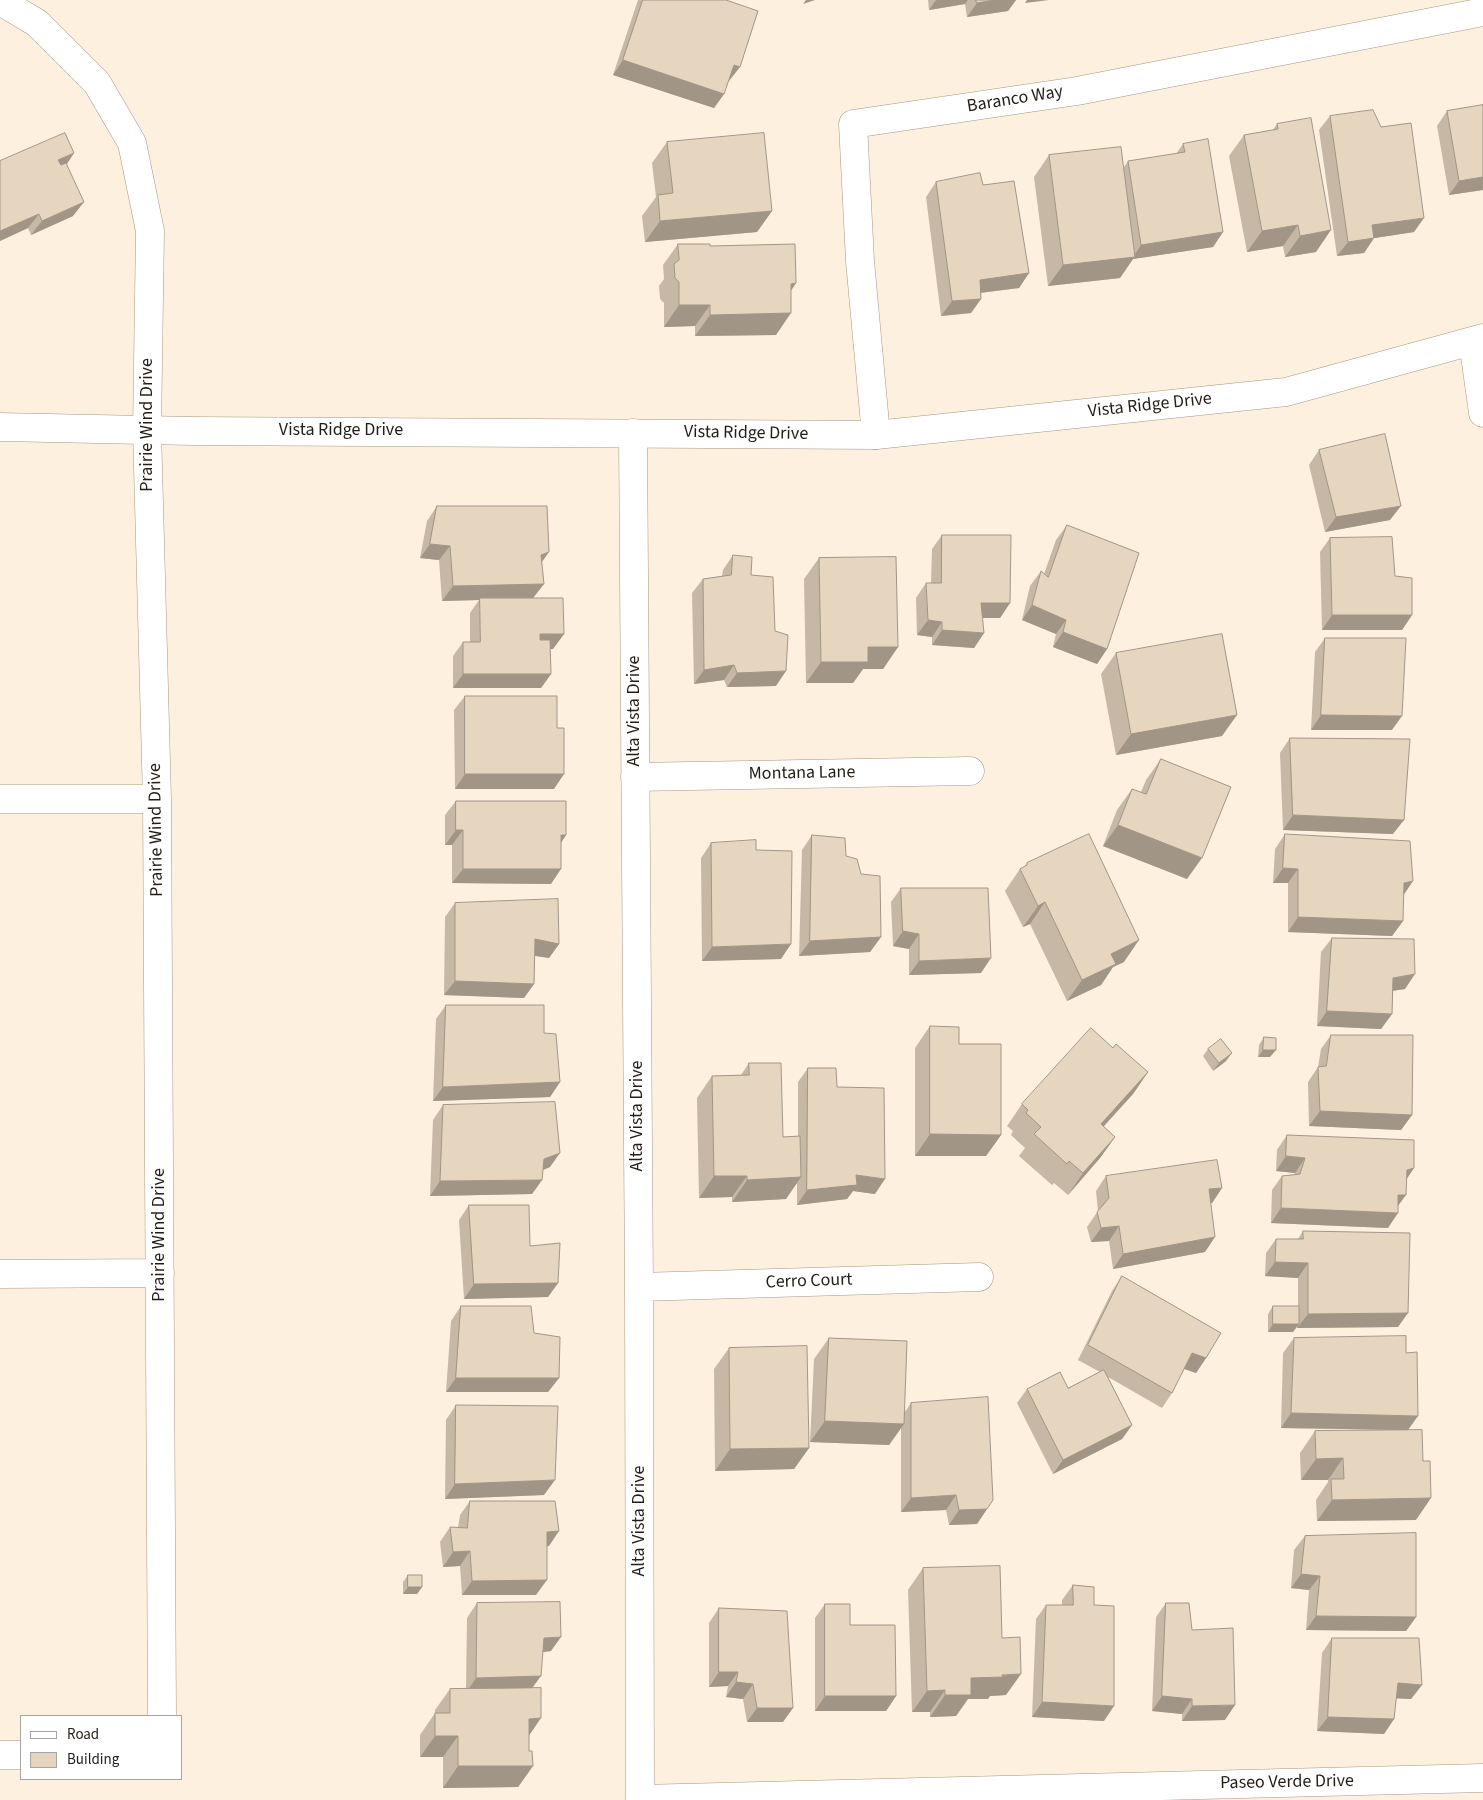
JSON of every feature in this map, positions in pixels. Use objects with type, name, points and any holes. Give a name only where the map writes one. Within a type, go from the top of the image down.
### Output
[{"type":"street","name":"Prairie Wind Drive","points":[[0,1],[37,22],[97,83],[132,143],[150,231],[147,430],[157,799],[162,1715]]},
{"type":"street","name":"Baranco Way","points":[[876,435],[860,261],[853,124],[1076,91],[1483,12]]},
{"type":"street","name":"Vista Ridge Drive","points":[[0,427],[147,430],[876,435],[1286,392],[1478,340]]},
{"type":"street","points":[[1478,340],[1483,413]]},
{"type":"street","name":"Alta Vista Drive","points":[[633,433],[639,1287],[640,1799]]},
{"type":"street","name":"Montana Lane","points":[[635,777],[970,770]]},
{"type":"street","points":[[0,799],[157,799]]},
{"type":"street","points":[[0,1274],[160,1273]]},
{"type":"street","name":"Cerro Court","points":[[639,1287],[979,1277]]},
{"type":"street","points":[[0,1755],[20,1756]]},
{"type":"street","name":"Paseo Verde Drive","points":[[640,1799],[1483,1778]]},
{"type":"building","points":[[643,0],[726,0],[758,11],[740,67],[734,65],[724,94],[623,60]]},
{"type":"building","points":[[976,0],[995,0],[977,3]]},
{"type":"building","points":[[1483,105],[1483,177],[1459,181],[1447,111]]},
{"type":"building","points":[[1373,110],[1381,127],[1411,123],[1424,218],[1372,225],[1374,238],[1348,242],[1330,116]]},
{"type":"building","points":[[1311,118],[1331,230],[1300,236],[1298,225],[1262,231],[1244,135],[1278,129],[1277,124]]},
{"type":"building","points":[[65,133],[74,153],[58,160],[61,165],[66,163],[84,202],[42,221],[39,214],[0,231],[0,161]]},
{"type":"building","points":[[764,133],[772,211],[660,221],[658,195],[673,193],[667,142]]},
{"type":"building","points":[[1208,139],[1223,232],[1141,245],[1128,161],[1185,152],[1183,144]]},
{"type":"building","points":[[1121,147],[1135,257],[1063,265],[1049,155]]},
{"type":"building","points":[[980,173],[983,185],[1014,181],[1029,273],[980,280],[981,299],[952,301],[936,182]]},
{"type":"building","points":[[678,244],[710,244],[710,246],[795,244],[796,283],[791,284],[791,313],[710,315],[710,305],[679,305],[679,282],[675,278],[674,264],[679,260]]},
{"type":"building","points":[[1385,434],[1401,506],[1336,517],[1319,450]]},
{"type":"building","points":[[437,506],[547,506],[549,552],[541,555],[544,584],[453,586],[450,546],[430,544]]},
{"type":"building","points":[[1067,525],[1139,553],[1107,649],[1063,632],[1066,620],[1032,605],[1041,571],[1048,577]]},
{"type":"building","points":[[942,535],[1011,535],[1010,603],[981,603],[984,633],[942,630],[942,622],[928,620],[926,583],[941,583]]},
{"type":"building","points":[[1392,537],[1395,576],[1412,578],[1412,615],[1332,615],[1330,538]]},
{"type":"building","points":[[733,555],[752,557],[751,575],[773,577],[775,631],[788,635],[786,671],[737,673],[734,665],[704,670],[703,579],[731,575]]},
{"type":"building","points":[[896,557],[898,647],[868,647],[868,662],[821,662],[819,558]]},
{"type":"building","points":[[480,598],[563,598],[564,634],[540,634],[540,640],[550,640],[551,674],[463,674],[463,642],[480,642]]},
{"type":"building","points":[[1222,634],[1237,715],[1131,734],[1116,653]]},
{"type":"building","points":[[1325,638],[1406,638],[1402,716],[1321,715]]},
{"type":"building","points":[[465,696],[557,696],[557,728],[564,728],[564,774],[465,774]]},
{"type":"building","points":[[1290,738],[1410,739],[1404,820],[1293,815]]},
{"type":"building","points":[[1161,759],[1231,787],[1202,858],[1118,825],[1132,789],[1146,794]]},
{"type":"building","points":[[456,801],[566,801],[566,835],[561,835],[561,869],[463,869],[463,830],[456,830]]},
{"type":"building","points":[[1089,834],[1139,940],[1111,954],[1116,964],[1082,980],[1045,902],[1038,906],[1020,869],[1027,865],[1027,863]]},
{"type":"building","points":[[1285,834],[1410,841],[1413,881],[1404,883],[1403,921],[1298,917],[1298,869],[1283,868]]},
{"type":"building","points":[[812,835],[845,838],[846,856],[857,859],[861,874],[880,876],[881,937],[810,941]]},
{"type":"building","points":[[756,840],[756,850],[792,851],[791,944],[712,947],[711,843]]},
{"type":"building","points":[[901,888],[988,888],[991,958],[919,961],[919,934],[903,931]]},
{"type":"building","points":[[558,899],[559,944],[535,939],[534,984],[455,981],[455,903]]},
{"type":"building","points":[[1332,938],[1414,939],[1415,974],[1393,978],[1392,1014],[1327,1011]]},
{"type":"building","points":[[446,1005],[544,1005],[544,1033],[556,1034],[560,1082],[443,1087]]},
{"type":"building","points":[[930,1026],[959,1027],[959,1044],[1001,1044],[1001,1135],[930,1134]]},
{"type":"building","points":[[1091,1028],[1113,1048],[1116,1044],[1148,1072],[1101,1124],[1115,1137],[1083,1173],[1069,1161],[1067,1164],[1034,1134],[1041,1127],[1026,1113],[1028,1110],[1022,1104]]},
{"type":"building","points":[[1331,1035],[1413,1035],[1412,1115],[1320,1111],[1318,1067],[1326,1066]]},
{"type":"building","points":[[1264,1037],[1276,1038],[1276,1050],[1263,1050]]},
{"type":"building","points":[[1221,1039],[1232,1053],[1219,1063],[1208,1049]]},
{"type":"building","points":[[749,1063],[781,1063],[783,1137],[800,1136],[801,1177],[747,1180],[747,1176],[714,1176],[712,1076],[749,1075]]},
{"type":"building","points":[[808,1068],[836,1068],[837,1087],[884,1088],[885,1179],[856,1175],[857,1185],[807,1190]]},
{"type":"building","points":[[555,1102],[560,1153],[544,1159],[542,1180],[440,1181],[443,1105]]},
{"type":"building","points":[[1287,1135],[1414,1140],[1414,1168],[1407,1170],[1406,1195],[1398,1195],[1398,1213],[1281,1208],[1282,1176],[1300,1174],[1305,1158],[1286,1156]]},
{"type":"building","points":[[1217,1160],[1222,1188],[1209,1189],[1215,1237],[1123,1254],[1119,1226],[1101,1228],[1097,1212],[1109,1198],[1106,1176]]},
{"type":"building","points":[[469,1205],[529,1205],[530,1246],[560,1243],[558,1283],[474,1284]]},
{"type":"building","points":[[1303,1231],[1410,1233],[1408,1313],[1308,1314],[1308,1263],[1275,1262],[1276,1239],[1303,1239]]},
{"type":"building","points":[[1122,1276],[1221,1333],[1206,1358],[1192,1353],[1172,1393],[1088,1345]]},
{"type":"building","points":[[461,1306],[531,1306],[534,1333],[560,1337],[559,1378],[456,1378]]},
{"type":"building","points":[[1273,1306],[1299,1306],[1299,1324],[1273,1324]]},
{"type":"building","points":[[1406,1336],[1406,1353],[1417,1352],[1418,1416],[1291,1413],[1294,1338]]},
{"type":"building","points":[[829,1338],[907,1341],[904,1424],[825,1421]]},
{"type":"building","points":[[807,1346],[809,1448],[730,1449],[729,1348]]},
{"type":"building","points":[[1104,1370],[1132,1425],[1063,1460],[1027,1389],[1060,1372],[1068,1388]]},
{"type":"building","points":[[988,1397],[993,1500],[987,1509],[959,1510],[956,1495],[911,1498],[911,1403]]},
{"type":"building","points":[[456,1405],[558,1406],[555,1480],[455,1484]]},
{"type":"building","points":[[1422,1430],[1423,1461],[1430,1461],[1431,1498],[1332,1500],[1331,1479],[1344,1479],[1343,1458],[1316,1459],[1315,1431]]},
{"type":"building","points":[[470,1501],[555,1501],[559,1531],[547,1532],[547,1580],[472,1581],[470,1551],[453,1552],[450,1527],[467,1528]]},
{"type":"building","points":[[1416,1533],[1416,1617],[1316,1616],[1320,1576],[1301,1574],[1305,1536]]},
{"type":"building","points":[[1000,1566],[1002,1638],[1020,1637],[1021,1674],[1002,1675],[1003,1677],[971,1678],[971,1695],[945,1695],[945,1690],[927,1691],[923,1568]]},
{"type":"building","points":[[408,1575],[422,1575],[422,1587],[408,1587]]},
{"type":"building","points":[[1073,1585],[1094,1587],[1094,1605],[1114,1606],[1114,1706],[1042,1702],[1046,1605],[1073,1605]]},
{"type":"building","points":[[560,1602],[561,1637],[544,1638],[541,1676],[476,1678],[477,1603]]},
{"type":"building","points":[[1166,1603],[1189,1603],[1192,1630],[1233,1628],[1235,1705],[1192,1706],[1192,1699],[1162,1696]]},
{"type":"building","points":[[825,1604],[850,1604],[850,1625],[895,1625],[896,1696],[825,1696]]},
{"type":"building","points":[[719,1608],[787,1611],[793,1708],[757,1708],[753,1684],[736,1682],[738,1672],[719,1672]]},
{"type":"building","points":[[1332,1638],[1419,1638],[1422,1685],[1398,1683],[1394,1719],[1328,1717]]},
{"type":"building","points":[[541,1688],[541,1718],[529,1719],[529,1751],[532,1751],[533,1766],[458,1766],[458,1736],[435,1736],[435,1713],[450,1713],[450,1689]]}]
